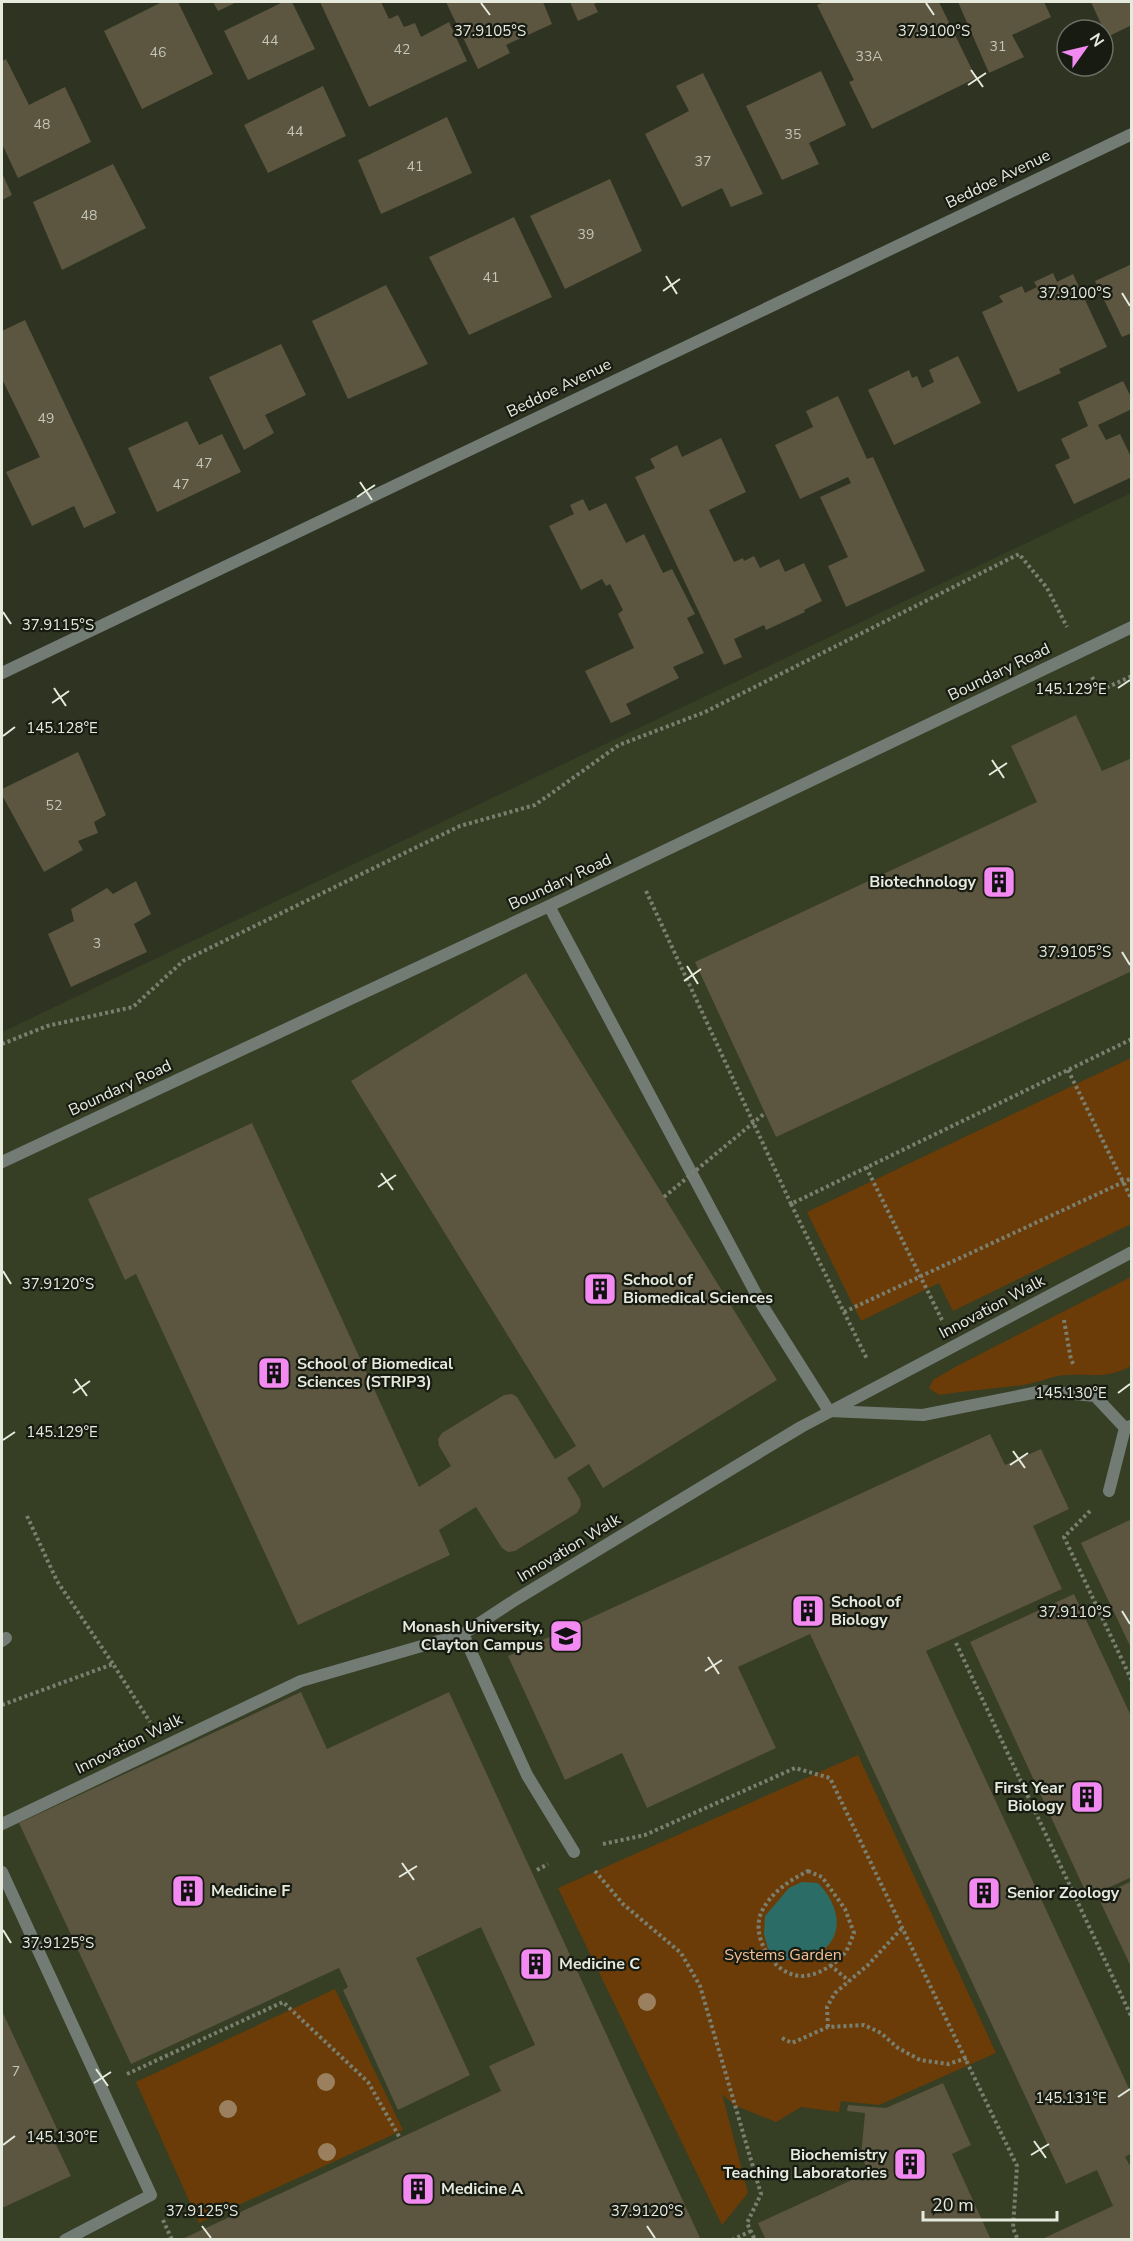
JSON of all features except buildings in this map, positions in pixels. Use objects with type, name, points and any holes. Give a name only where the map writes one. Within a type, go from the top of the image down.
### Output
[{"type":"street","name":"Beddoe Avenue","points":[[2,673],[1131,134]]},
{"type":"street","name":"Boundary Road","points":[[2,1162],[549,906],[1131,627]]},
{"type":"street","points":[[549,906],[762,1305],[829,1411],[923,1415],[1042,1391],[1095,1396],[1128,1427],[1109,1491]]},
{"type":"street","name":"Innovation Walk","points":[[2,1824],[301,1681],[463,1634],[526,1593],[829,1411],[1131,1252]]},
{"type":"street","points":[[463,1634],[527,1775],[574,1852]]},
{"type":"street","points":[[2,1872],[152,2195],[65,2240]]},
{"type":"path","points":[[2,1044],[47,1026],[133,1006],[183,961],[460,826],[535,805],[619,745],[705,712],[1019,554],[1047,588],[1066,624]]},
{"type":"path","points":[[635,865],[791,1204],[880,1384]]},
{"type":"path","points":[[791,1204],[1131,1039]]},
{"type":"path","points":[[1068,1070],[1131,1200]]},
{"type":"path","points":[[664,1197],[765,1113]]},
{"type":"path","points":[[866,1167],[954,1345]]},
{"type":"path","points":[[844,1312],[1131,1178]]},
{"type":"path","points":[[1059,1290],[1071,1360],[1095,1396]]},
{"type":"path","points":[[1109,1491],[1064,1537],[1131,1681]]},
{"type":"path","points":[[27,1516],[57,1581],[114,1664],[165,1745]]},
{"type":"path","points":[[956,1643],[1131,2018]]},
{"type":"path","points":[[2,1705],[114,1664]]},
{"type":"path","points":[[574,1852],[645,1835],[795,1768],[830,1778],[967,2058],[1017,2166],[1013,2228],[1018,2240]]},
{"type":"path","points":[[574,1852],[602,1877],[622,1904],[681,1953],[700,1986],[761,2194],[747,2223],[755,2240]]},
{"type":"path","points":[[808,1870],[822,1877],[845,1909],[854,1933],[845,1953],[830,1965],[818,1973],[799,1976],[783,1969],[767,1956],[759,1938],[760,1914],[775,1893],[790,1880],[808,1870]]},
{"type":"path","points":[[828,2027],[827,2007],[835,1993],[868,1965],[903,1927]]},
{"type":"path","points":[[830,1965],[849,1981]]},
{"type":"path","points":[[101,2086],[283,2002],[368,2082],[400,2138]]},
{"type":"path","points":[[782,2038],[792,2043],[828,2027],[864,2025],[881,2033],[898,2048],[920,2060],[948,2064],[967,2058]]},
{"type":"path","points":[[732,2240],[751,2231]]},
{"type":"shaded area","name":"Monash University, Clayton Campus","points":[[1131,493],[1131,2239],[2,2240],[2,1032]]},
{"type":"green space","points":[[1131,1058],[1131,1224],[953,1311],[939,1283],[861,1321],[807,1212]]},
{"type":"green space","points":[[1131,1277],[1131,1366],[1115,1373],[1062,1375],[1023,1385],[939,1395],[929,1388],[933,1380],[957,1366]]},
{"type":"green space","name":"Systems Garden","points":[[858,1755],[996,2053],[879,2105],[841,2101],[839,2112],[801,2107],[776,2122],[734,2105],[722,2094],[748,2193],[722,2225],[558,1888]]},
{"type":"green space","points":[[335,1989],[403,2130],[199,2223],[136,2082]]},
{"type":"water","points":[[802,1882],[818,1883],[826,1892],[835,1912],[837,1923],[835,1932],[831,1942],[812,1957],[784,1960],[768,1949],[764,1934],[765,1916],[789,1888]]},
{"type":"place","name":"Biotechnology","points":[[999,882]]},
{"type":"place","name":"School of Biomedical Sciences","points":[[600,1289]]},
{"type":"place","name":"School of Biomedical Sciences (STRIP3)","points":[[274,1373]]},
{"type":"place","name":"School of Biology","points":[[808,1611]]},
{"type":"place","name":"Monash University, Clayton Campus","points":[[566,1636]]},
{"type":"place","name":"First Year Biology","points":[[1087,1797]]},
{"type":"place","name":"Medicine F","points":[[188,1891]]},
{"type":"place","name":"Senior Zoology","points":[[984,1893]]},
{"type":"place","name":"Medicine C","points":[[536,1964]]},
{"type":"place","name":"Biochemistry Teaching Laboratories","points":[[910,2164]]},
{"type":"place","name":"Medicine A","points":[[418,2189]]}]
